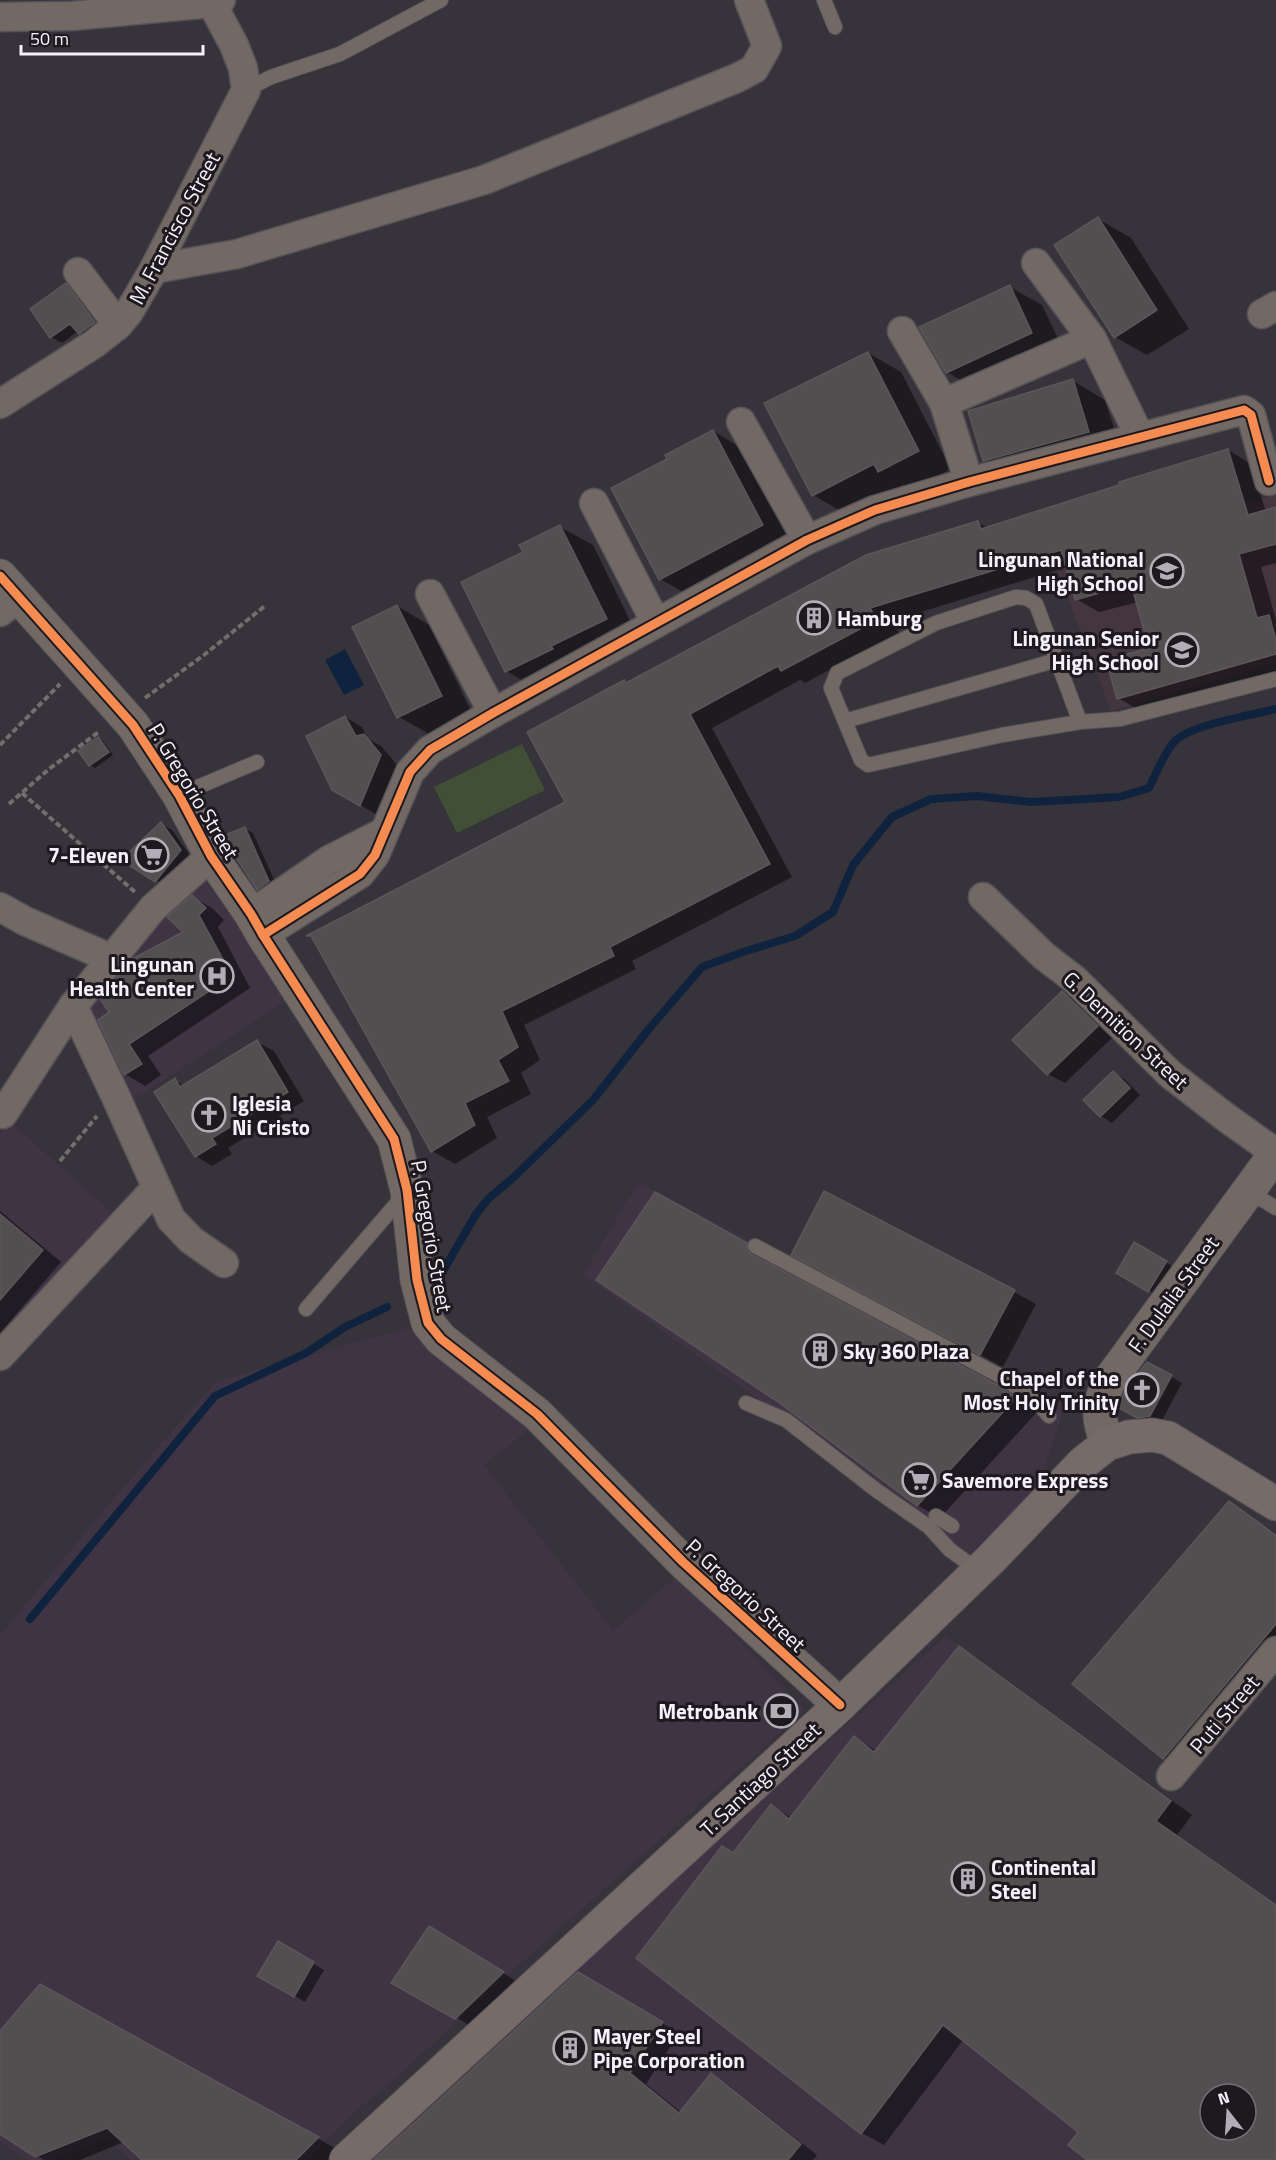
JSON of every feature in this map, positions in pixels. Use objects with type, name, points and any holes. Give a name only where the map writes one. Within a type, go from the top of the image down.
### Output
[{"type":"main road","name":"T. Santiago Street","points":[[346,2160],[840,1705],[979,1571],[1083,1463],[1107,1444],[1129,1437],[1168,1438],[1276,1504]]},
{"type":"street","points":[[154,269],[237,254],[484,180],[737,78],[754,69],[767,46],[749,0]]},
{"type":"street","points":[[0,17],[72,16],[214,1],[243,68],[246,90]]},
{"type":"street","name":"M. Francisco Street","points":[[0,404],[94,344],[118,325],[129,312],[154,269],[246,90]]},
{"type":"street","points":[[1036,263],[1092,339],[1140,437]]},
{"type":"street","points":[[78,272],[118,325]]},
{"type":"street","points":[[902,331],[944,404],[969,482]]},
{"type":"street","points":[[944,404],[1092,339]]},
{"type":"street","points":[[257,925],[301,895],[329,860],[384,832],[410,772],[430,750],[807,540],[874,510],[969,482],[1244,410],[1251,415],[1269,481]]},
{"type":"street","points":[[741,422],[807,540]]},
{"type":"street","points":[[594,503],[656,623]]},
{"type":"street","points":[[430,594],[493,713]]},
{"type":"street","name":"P. Gregorio Street","points":[[6,595],[79,664],[133,725],[179,795],[211,856],[394,1139],[407,1190],[417,1280],[428,1323],[441,1339],[537,1414],[683,1562],[840,1705]]},
{"type":"street","points":[[3,1114],[73,1006],[153,908],[211,856]]},
{"type":"street","name":"G. Demition Street","points":[[983,897],[1044,956],[1074,979],[1170,1074],[1276,1153]]},
{"type":"street","points":[[0,907],[25,921],[112,960]]},
{"type":"street","points":[[73,1006],[171,1219],[191,1240],[224,1263]]},
{"type":"street","name":"F. Dulalia Street","points":[[1107,1444],[1099,1418],[1100,1399],[1109,1381],[1276,1153]]},
{"type":"street","points":[[0,1356],[156,1188]]},
{"type":"street","name":"Puti Street","points":[[1171,1776],[1276,1652]]},
{"type":"lane","points":[[246,90],[271,76],[340,54],[441,0]]},
{"type":"lane","points":[[824,0],[835,27]]},
{"type":"lane","points":[[1080,722],[1035,604],[1026,598],[1016,597],[936,623],[837,673],[831,688],[861,760],[868,765],[1002,735],[1080,722],[1120,719],[1276,679]]},
{"type":"lane","points":[[844,721],[1057,660]]},
{"type":"lane","points":[[179,795],[257,762]]},
{"type":"lane","points":[[306,1309],[394,1209],[407,1190]]},
{"type":"lane","points":[[1248,1191],[1276,1208]]},
{"type":"lane","points":[[755,1246],[1002,1377],[1037,1402],[1049,1416]]},
{"type":"lane","points":[[746,1404],[786,1420],[876,1490],[929,1527],[950,1550],[979,1571]]},
{"type":"lane","points":[[936,1516],[952,1526]]},
{"type":"path","points":[[9,804],[49,769],[204,655],[266,605]]},
{"type":"path","points":[[0,745],[79,664]]},
{"type":"path","points":[[22,793],[153,908]]},
{"type":"path","points":[[60,1161],[115,1095]]},
{"type":"shaded area","points":[[1276,494],[1276,663],[1111,711],[1054,562]]},
{"type":"shaded area","points":[[199,874],[250,938],[286,1001],[127,1104],[79,1009]]},
{"type":"shaded area","points":[[9,1121],[116,1216],[0,1342],[0,1135]]},
{"type":"shaded area","name":"Sky 360 Plaza","points":[[638,1182],[1065,1404],[1038,1489],[969,1554],[810,1436],[583,1275]]},
{"type":"shaded area","points":[[407,1328],[530,1429],[484,1465],[613,1630],[677,1576],[806,1710],[510,1973],[385,2088],[357,2110],[306,2160],[131,2160],[107,2138],[54,2160],[27,2160],[0,2142],[0,1635],[105,1508],[216,1381]]},
{"type":"shaded area","name":"Mayer Steel Pipe Corporation","points":[[946,1636],[1171,1801],[1156,1822],[1276,1905],[1276,2160],[369,2160],[577,1972],[611,1936]]},
{"type":"green space","points":[[522,744],[545,790],[457,833],[434,787]]},
{"type":"water","points":[[345,649],[364,685],[344,695],[325,660]]},
{"type":"building","points":[[1098,217],[1157,310],[1114,338],[1054,245]]},
{"type":"building","points":[[66,283],[95,322],[79,334],[70,324],[50,338],[30,309]]},
{"type":"building","points":[[1010,285],[1032,333],[946,373],[919,327]]},
{"type":"building","points":[[868,352],[919,451],[878,472],[874,464],[812,496],[764,403]]},
{"type":"building","points":[[1073,379],[1089,432],[983,461],[968,411]]},
{"type":"building","points":[[713,430],[763,525],[659,580],[611,488],[667,459],[665,455]]},
{"type":"building","points":[[1228,449],[1248,515],[1276,507],[1276,544],[1239,554],[1257,618],[1269,615],[1276,640],[1276,654],[1117,699],[1106,660],[1149,648],[1131,584],[1075,600],[1061,550],[870,608],[877,620],[781,671],[778,666],[690,714],[770,864],[610,947],[614,956],[502,1011],[518,1047],[498,1060],[509,1081],[465,1103],[475,1125],[431,1152],[311,936],[306,936],[565,802],[527,732],[624,680],[626,683],[866,555],[978,521],[981,529],[1119,485],[1119,482]]},
{"type":"building","points":[[560,525],[607,619],[551,646],[553,649],[505,672],[461,582],[523,552],[519,545]]},
{"type":"building","points":[[397,605],[442,696],[397,718],[352,627]]},
{"type":"building","points":[[345,716],[356,736],[364,734],[381,755],[360,806],[332,790],[306,736]]},
{"type":"building","points":[[98,737],[109,752],[89,766],[78,751]]},
{"type":"building","name":"7-Eleven","points":[[161,822],[181,850],[155,882],[121,860]]},
{"type":"building","points":[[245,827],[269,881],[257,890],[222,836]]},
{"type":"building","points":[[192,895],[206,908],[199,915],[232,976],[129,1044],[142,1064],[124,1075],[98,1020],[109,1012],[100,999],[132,959],[183,932],[167,917]]},
{"type":"building","points":[[1062,991],[1098,1026],[1047,1075],[1012,1040]]},
{"type":"building","name":"Iglesia Ni Cristo","points":[[257,1040],[288,1092],[212,1138],[216,1144],[195,1157],[154,1092],[175,1078],[180,1087]]},
{"type":"building","points":[[1113,1071],[1130,1088],[1100,1117],[1083,1100]]},
{"type":"building","points":[[824,1191],[1015,1290],[980,1355],[791,1255]]},
{"type":"building","name":"Sky 360 Plaza","points":[[655,1192],[747,1243],[747,1250],[751,1254],[997,1385],[1016,1398],[917,1506],[778,1402],[596,1280]]},
{"type":"building","points":[[0,1214],[43,1250],[0,1300]]},
{"type":"building","points":[[1134,1242],[1167,1261],[1148,1292],[1116,1273]]},
{"type":"building","name":"Chapel of the Most Holy Trinity","points":[[1147,1362],[1172,1375],[1150,1416],[1137,1418],[1119,1408],[1125,1390]]},
{"type":"building","points":[[1229,1501],[1276,1535],[1276,1624],[1163,1759],[1072,1684]]},
{"type":"building","name":"Mayer Steel Pipe Corporation","points":[[959,1646],[1171,1801],[1156,1821],[1276,1905],[1276,2160],[1087,2160],[1068,2145],[1078,2132],[943,2025],[861,2134],[636,1958],[722,1846],[733,1853],[771,1804],[789,1819],[854,1736],[874,1752]]},
{"type":"building","points":[[429,1926],[504,1972],[455,2019],[391,1983]]},
{"type":"building","points":[[278,1941],[314,1962],[294,1997],[257,1976]]},
{"type":"building","name":"Mayer Steel Pipe Corporation","points":[[578,1972],[663,2022],[630,2073],[679,2113],[711,2073],[801,2144],[788,2160],[374,2160]]},
{"type":"building","points":[[40,1984],[319,2137],[296,2160],[142,2160],[107,2128],[35,2157],[0,2134],[0,2031]]},
{"type":"waterway","points":[[432,1290],[476,1214],[489,1198],[513,1178],[593,1100],[648,1030],[702,967],[795,936],[833,912],[853,865],[892,817],[931,799],[977,796],[1031,802],[1119,797],[1149,788],[1167,752],[1182,736],[1207,726],[1276,709]]},
{"type":"waterway","points":[[30,1619],[215,1396],[306,1353],[345,1327],[387,1307]]},
{"type":"cycle path","points":[[263,935],[360,874],[375,855],[410,772],[430,750],[807,540],[875,510],[969,482],[1244,410],[1251,415],[1269,481]]},
{"type":"cycle path","points":[[0,576],[133,725],[179,795],[211,856],[251,914],[394,1139],[407,1190],[417,1280],[428,1323],[441,1339],[537,1414],[683,1562],[840,1705]]},
{"type":"place","name":"Lingunan National High School","points":[[1167,571]]},
{"type":"place","name":"Hamburg","points":[[814,618]]},
{"type":"place","name":"Lingunan Senior High School","points":[[1182,650]]},
{"type":"place","name":"7-Eleven","points":[[152,855]]},
{"type":"place","name":"Lingunan Health Center","points":[[217,976]]},
{"type":"place","name":"Iglesia Ni Cristo","points":[[209,1115]]},
{"type":"place","name":"Sky 360 Plaza","points":[[820,1351]]},
{"type":"place","name":"Chapel of the Most Holy Trinity","points":[[1142,1390]]},
{"type":"place","name":"Savemore Express","points":[[919,1480]]},
{"type":"place","name":"Metrobank","points":[[781,1711]]},
{"type":"place","name":"Continental Steel","points":[[968,1879]]},
{"type":"place","name":"Mayer Steel Pipe Corporation","points":[[570,2048]]}]
